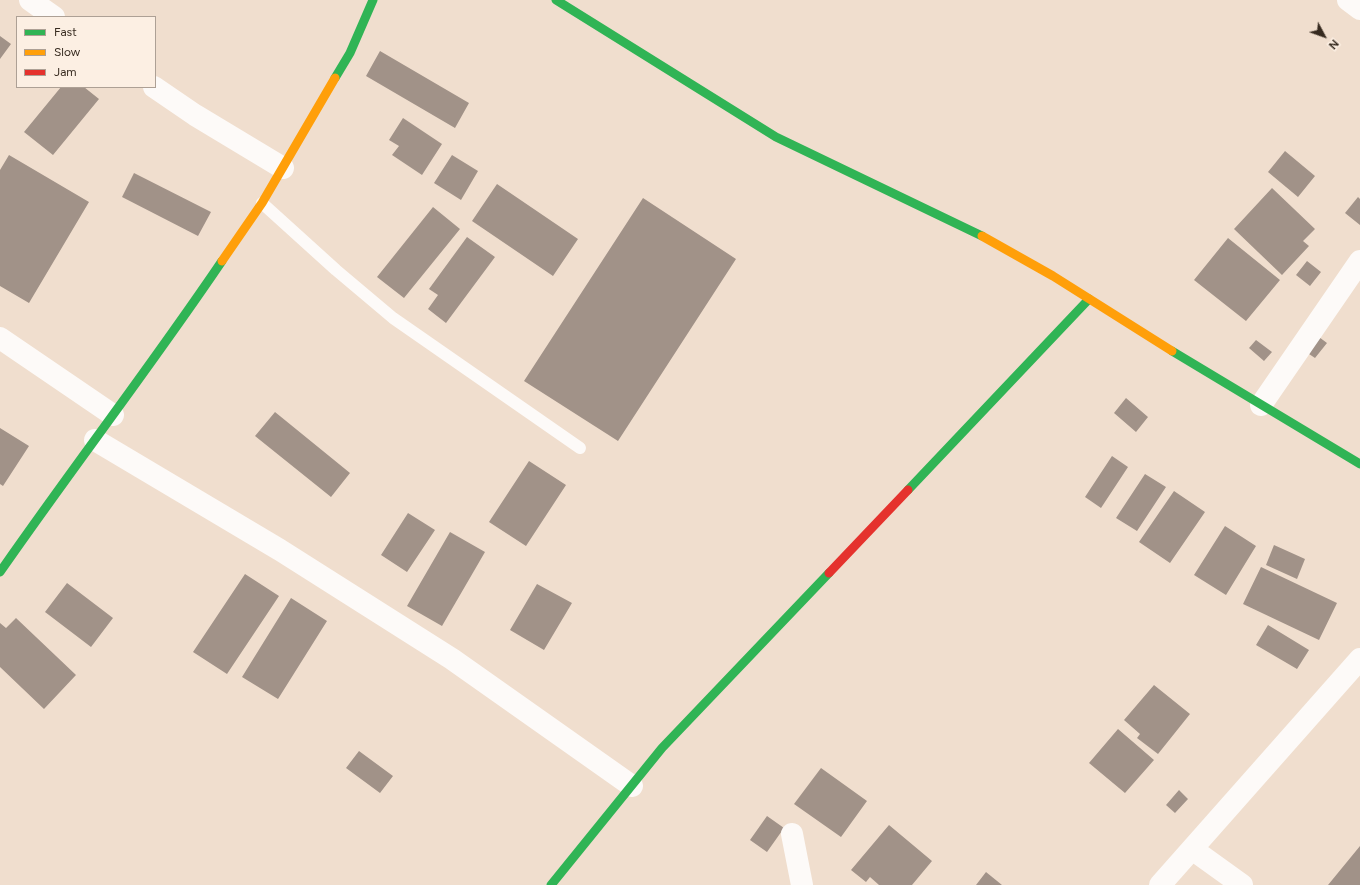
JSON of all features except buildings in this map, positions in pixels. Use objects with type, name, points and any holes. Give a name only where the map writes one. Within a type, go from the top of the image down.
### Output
[{"type":"street","points":[[30,0],[53,16]]},
{"type":"street","points":[[0,572],[166,344],[262,203],[350,53],[373,0]]},
{"type":"street","points":[[556,0],[776,137],[985,238],[1053,276],[1192,364],[1360,464]]},
{"type":"street","points":[[1348,0],[1360,9]]},
{"type":"street","points":[[155,88],[195,115],[283,168]]},
{"type":"street","points":[[1261,405],[1360,261]]},
{"type":"street","points":[[551,885],[667,743],[1089,299]]},
{"type":"street","points":[[0,338],[113,415]]},
{"type":"street","points":[[95,440],[280,550],[452,659],[632,786]]},
{"type":"street","points":[[1160,885],[1360,659]]},
{"type":"street","points":[[792,834],[802,885]]},
{"type":"street","points":[[1192,849],[1242,885]]},
{"type":"lane","points":[[262,203],[336,270],[393,318],[580,448]]},
{"type":"traffic: fast","points":[[335,78],[350,53],[373,0]]},
{"type":"traffic: fast","points":[[556,0],[776,137],[982,236]]},
{"type":"traffic: fast","points":[[0,572],[168,339],[222,261]]},
{"type":"traffic: fast","points":[[908,490],[1089,299]]},
{"type":"traffic: fast","points":[[1172,351],[1360,464]]},
{"type":"traffic: fast","points":[[551,885],[662,748],[829,573]]},
{"type":"traffic: slow","points":[[222,261],[262,203],[335,78]]},
{"type":"traffic: slow","points":[[982,236],[1053,276],[1172,351]]},
{"type":"traffic: jam","points":[[829,573],[908,490]]}]
